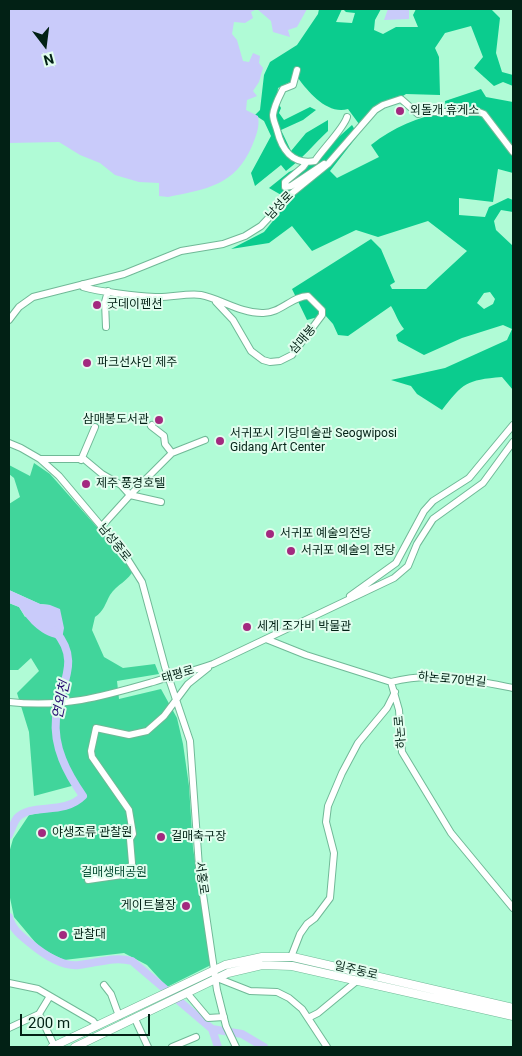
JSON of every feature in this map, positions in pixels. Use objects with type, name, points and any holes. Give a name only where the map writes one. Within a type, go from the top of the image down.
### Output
[{"type":"main road","name":"일주동로","points":[[202,982],[214,970],[262,957],[291,957],[513,1008]]},
{"type":"main road","name":"일주동로","points":[[202,982],[246,968],[282,965],[358,980],[513,1016]]},
{"type":"main road","points":[[54,1047],[119,1016],[134,1015],[187,993],[202,982]]},
{"type":"main road","points":[[75,1047],[134,1015],[202,982]]},
{"type":"street","points":[[297,70],[293,85],[283,89],[275,105],[273,117],[281,144],[292,159],[306,163],[314,161],[343,127],[346,117]]},
{"type":"street","name":"남성로","points":[[9,320],[19,307],[33,297],[124,274],[181,250],[239,240],[261,226],[291,194],[328,164],[375,110],[382,105],[401,99],[418,114],[425,112],[475,112],[484,114],[513,152]]},
{"type":"street","points":[[306,163],[303,168],[285,182],[285,187],[291,186],[318,166],[328,164]]},
{"type":"street","name":"삼매봉","points":[[83,284],[89,288],[155,297],[199,295],[216,302],[261,314],[276,311],[302,296],[308,296],[322,310],[322,315],[292,355],[280,361],[270,362],[263,360],[251,351],[233,320],[216,302]]},
{"type":"street","points":[[106,327],[105,302],[108,291]]},
{"type":"street","points":[[152,425],[164,436],[165,444],[172,453]]},
{"type":"street","name":"태평로","points":[[336,605],[396,563],[424,511],[433,502],[474,473],[498,440],[513,425]]},
{"type":"street","points":[[81,460],[95,427]]},
{"type":"street","points":[[102,527],[130,495],[172,453],[204,440]]},
{"type":"street","name":"태평로","points":[[9,702],[75,702],[98,699],[213,664],[401,574],[408,566],[418,544],[433,519],[483,483],[513,442]]},
{"type":"street","name":"남성중로","points":[[9,443],[40,459],[58,476],[123,552],[142,582],[169,677]]},
{"type":"street","points":[[40,459],[84,460],[102,474],[121,485],[130,495],[161,502]]},
{"type":"street","points":[[266,639],[306,655],[391,682]]},
{"type":"street","points":[[88,880],[129,874],[132,863],[130,839],[133,834],[130,813],[92,757],[91,751],[96,728],[129,735],[140,734],[153,727],[197,675],[213,664]]},
{"type":"street","name":"하논로70번길","points":[[391,682],[424,676],[477,680],[513,688]]},
{"type":"street","name":"서홍로","points":[[169,677],[190,741],[199,867],[214,970],[226,1026],[236,1047]]},
{"type":"street","name":"하논로","points":[[391,682],[399,710],[402,752],[451,833],[513,908]]},
{"type":"street","points":[[291,957],[300,934],[330,898],[334,853],[326,822],[328,806],[358,742],[387,708],[395,692]]},
{"type":"street","points":[[216,979],[250,991],[277,992],[290,998],[308,1018],[327,1047]]},
{"type":"street","points":[[308,1018],[318,1013],[358,980]]},
{"type":"street","points":[[10,985],[38,989],[93,1021],[97,1026]]},
{"type":"street","points":[[104,985],[111,994],[119,1016]]},
{"type":"street","points":[[187,993],[208,1018],[224,1017]]},
{"type":"street","points":[[9,1028],[39,1014],[50,996]]},
{"type":"street","points":[[39,1014],[54,1047]]},
{"type":"street","points":[[134,1015],[148,1047]]},
{"type":"street","points":[[172,1047],[196,1037]]},
{"type":"green space","points":[[319,9],[342,9],[336,22],[352,23],[355,13],[346,12],[343,9],[381,9],[375,20],[374,30],[383,34],[396,27],[418,27],[413,15],[416,9],[491,9],[500,18],[496,53],[502,72],[513,75],[513,86],[503,82],[494,86],[474,68],[483,57],[471,26],[445,33],[435,48],[439,57],[440,95],[406,94],[359,124],[348,109],[333,109],[326,106],[313,96],[298,78],[278,88],[277,101],[281,108],[279,113],[284,120],[310,107],[316,110],[303,120],[281,130],[291,151],[306,133],[328,120],[328,131],[286,171],[281,165],[255,186],[251,173],[271,136],[264,121],[255,115],[260,110],[264,75],[270,62],[297,45],[318,14]]},
{"type":"green space","points":[[481,89],[486,97],[513,102],[513,173],[498,169],[493,202],[459,198],[459,215],[485,217],[489,207],[508,198],[513,200],[513,212],[501,210],[494,221],[496,230],[513,246],[513,390],[502,377],[480,380],[466,384],[442,410],[417,394],[411,386],[391,380],[445,368],[507,340],[512,329],[503,325],[462,338],[424,355],[398,341],[396,335],[404,329],[391,306],[348,336],[338,335],[333,324],[325,315],[307,320],[292,289],[371,239],[381,249],[395,282],[390,285],[392,289],[426,289],[467,251],[428,221],[378,237],[356,230],[312,251],[292,226],[269,243],[231,249],[264,232],[290,200],[269,188],[289,172],[312,161],[352,125],[358,135],[330,171],[337,178],[379,157],[371,145],[388,133],[416,120],[446,112],[445,101]],"holes":[[[490,292],[495,299],[493,304],[484,309],[477,303],[484,293]]]},
{"type":"green space","name":"걸매생태공원","points":[[34,463],[50,474],[134,569],[129,577],[110,595],[102,610],[95,617],[92,630],[104,657],[123,668],[155,664],[159,674],[117,681],[119,699],[161,689],[177,718],[189,786],[193,848],[211,965],[167,987],[147,965],[124,953],[64,960],[40,948],[14,917],[9,893],[9,853],[13,839],[29,815],[67,808],[85,797],[79,784],[34,796],[29,732],[17,693],[39,671],[31,658],[18,670],[9,670],[9,603],[19,607],[25,617],[50,605],[40,604],[9,590],[9,504],[20,497],[14,478],[9,474],[9,465],[30,476]]},
{"type":"water","points":[[9,9],[257,9],[251,12],[253,18],[245,23],[234,22],[232,34],[237,40],[243,61],[249,62],[253,53],[260,56],[259,63],[263,68],[259,82],[253,91],[257,96],[247,100],[246,110],[258,116],[258,124],[255,139],[245,159],[228,178],[218,183],[207,188],[168,197],[159,196],[159,183],[139,182],[115,175],[100,163],[80,155],[59,142],[9,143]]},
{"type":"water","points":[[257,9],[307,9],[297,27],[288,30],[290,37],[273,32],[271,21]]},
{"type":"water","points":[[388,9],[409,9],[409,19],[384,20]]},
{"type":"water","points":[[9,590],[40,604],[60,609],[64,628],[62,639],[42,632],[32,624],[19,607],[9,603]]},
{"type":"waterway","name":"연외천","points":[[9,835],[17,818],[23,813],[66,806],[83,796],[62,759],[57,739],[56,718],[68,663],[67,652],[63,642],[55,631]]},
{"type":"waterway","name":"연외천","points":[[9,917],[12,925],[20,935],[59,962],[79,965],[112,960],[132,961],[212,1029],[218,1047]]},
{"type":"waterway","points":[[212,1029],[242,1034],[264,1047]]},
{"type":"place","name":"외돌개 휴게소","points":[[400,111]]},
{"type":"place","name":"굿데이펜션","points":[[97,305]]},
{"type":"place","name":"파크선샤인 제주","points":[[87,363]]},
{"type":"place","name":"삼매봉도서관","points":[[159,420]]},
{"type":"place","name":"서귀포시 기당미술관 Seogwiposi Gidang Art Center","points":[[220,441]]},
{"type":"place","name":"제주 풍경호텔","points":[[86,484]]},
{"type":"place","name":"서귀포 예술의전당","points":[[270,534]]},
{"type":"place","name":"서귀포 예술의 전당","points":[[291,551]]},
{"type":"place","name":"세계 조가비 박물관","points":[[247,627]]},
{"type":"place","name":"야생조류 관찰원","points":[[42,833]]},
{"type":"place","name":"걸매축구장","points":[[161,837]]},
{"type":"place","name":"게이트볼장","points":[[186,906]]},
{"type":"place","name":"관찰대","points":[[63,935]]}]
